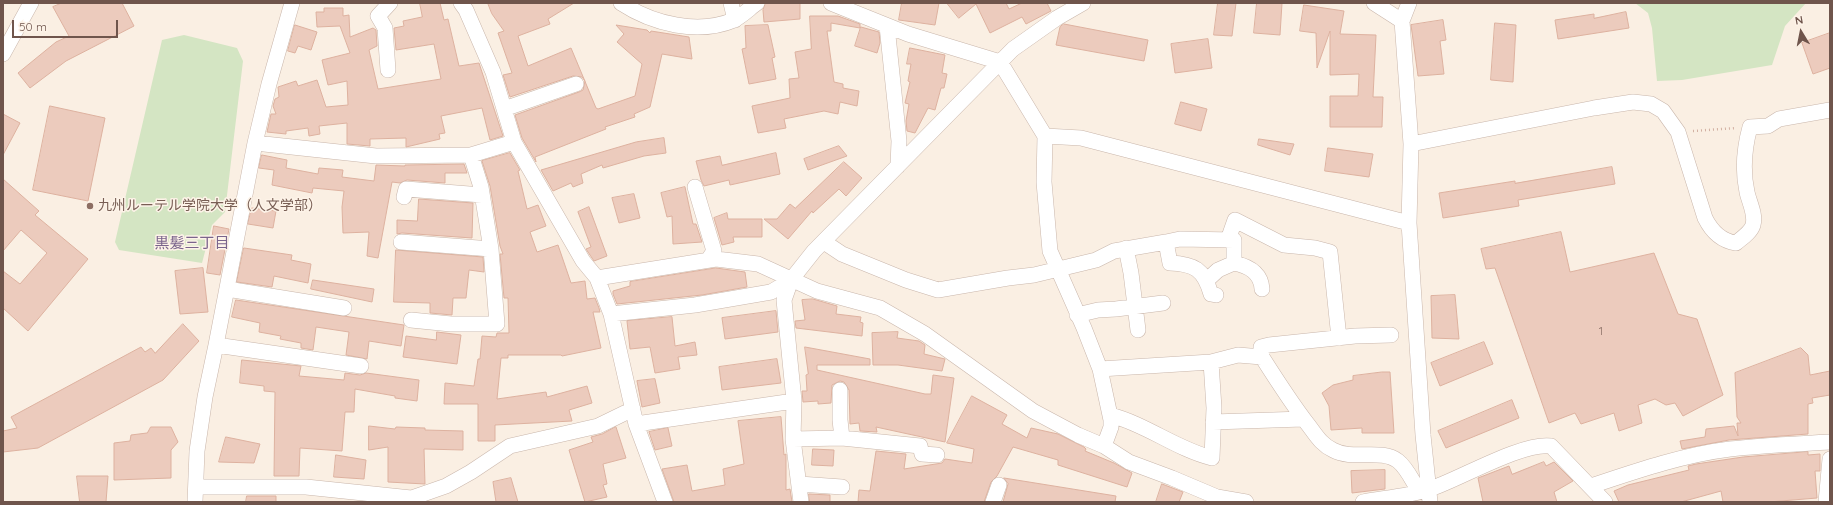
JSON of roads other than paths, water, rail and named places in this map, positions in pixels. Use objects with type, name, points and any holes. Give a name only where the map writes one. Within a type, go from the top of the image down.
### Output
[{"type":"street","points":[[3,54],[31,3]]},
{"type":"street","points":[[195,502],[197,451],[205,397],[255,143],[273,70],[292,3]]},
{"type":"street","points":[[388,70],[385,28],[378,16],[390,3]]},
{"type":"street","points":[[462,3],[493,72],[514,142],[582,261],[597,278],[611,314],[635,416],[665,502]]},
{"type":"street","points":[[621,3],[636,13],[663,22],[700,28],[735,20],[756,3]]},
{"type":"street","points":[[731,3],[735,20]]},
{"type":"street","points":[[831,3],[908,34],[1000,62],[1045,136],[1044,182],[1050,251],[1100,369],[1110,415],[1111,427],[1104,446]]},
{"type":"street","points":[[611,314],[695,305],[772,292],[791,280],[824,242],[1013,49],[1057,18],[1083,3]]},
{"type":"street","points":[[1374,3],[1402,21]]},
{"type":"street","points":[[1409,3],[1402,21],[1411,144],[1409,223],[1426,494]]},
{"type":"street","points":[[887,26],[899,141],[898,166]]},
{"type":"street","points":[[504,109],[576,84]]},
{"type":"street","points":[[1411,144],[1633,102],[1651,104],[1663,111],[1678,132],[1705,218],[1711,229],[1729,242],[1736,243],[1745,236],[1753,225],[1752,205],[1747,192],[1744,165],[1750,127],[1768,126],[1779,119],[1830,110]]},
{"type":"street","points":[[1045,136],[1081,138],[1409,223]]},
{"type":"street","points":[[255,143],[376,156],[471,155],[514,142]]},
{"type":"street","points":[[411,320],[451,324],[497,324],[491,249],[482,195],[471,155]]},
{"type":"street","points":[[695,187],[714,251],[708,260]]},
{"type":"street","points":[[404,198],[406,189],[482,195]]},
{"type":"street","points":[[1228,240],[1235,220],[1284,245],[1315,248],[1330,252],[1339,338]]},
{"type":"street","points":[[824,242],[842,254],[906,280],[938,290],[1058,270],[1096,260],[1114,251],[1180,239],[1234,240],[1234,263]]},
{"type":"street","points":[[401,242],[491,249]]},
{"type":"street","points":[[1166,242],[1170,263],[1194,266],[1206,281],[1210,294],[1216,295]]},
{"type":"street","points":[[1126,248],[1136,306],[1138,330]]},
{"type":"street","points":[[597,278],[716,258],[758,264],[816,291],[880,308],[925,334],[1033,411],[1078,435],[1104,446],[1129,462],[1217,497],[1246,502]]},
{"type":"street","points":[[1206,281],[1218,270],[1234,263],[1247,266],[1254,271],[1259,277],[1262,289]]},
{"type":"street","points":[[791,280],[784,300],[794,401],[793,439],[802,502]]},
{"type":"street","points":[[227,289],[344,308]]},
{"type":"street","points":[[1077,315],[1098,310],[1116,310],[1163,303]]},
{"type":"street","points":[[1391,335],[1355,336],[1261,347],[1262,357],[1296,411],[1318,440],[1332,450],[1346,456],[1369,455],[1391,457],[1399,462],[1426,494]]},
{"type":"street","points":[[216,345],[361,366]]},
{"type":"street","points":[[1100,369],[1211,362],[1238,355],[1262,357]]},
{"type":"street","points":[[1110,415],[1124,418],[1186,450],[1212,458],[1214,408],[1211,362]]},
{"type":"street","points":[[840,390],[840,420],[842,438]]},
{"type":"street","points":[[196,487],[306,488],[406,500],[446,486],[472,472],[510,446],[635,416],[794,401]]},
{"type":"street","points":[[1213,422],[1303,419]]},
{"type":"street","points":[[793,439],[842,438],[920,446],[922,454],[937,455]]},
{"type":"street","points":[[1591,486],[1645,468],[1729,449],[1830,442]]},
{"type":"street","points":[[1363,502],[1426,494],[1510,455],[1542,445],[1551,446],[1605,502]]},
{"type":"street","points":[[1826,502],[1830,459]]},
{"type":"street","points":[[799,484],[842,487]]},
{"type":"street","points":[[992,502],[999,485]]},
{"type":"place","name":"九州ルーテル学院大学（人文学部）","points":[[90,206]]},
{"type":"district","name":"黒髪三丁目","points":[[192,243]]}]
